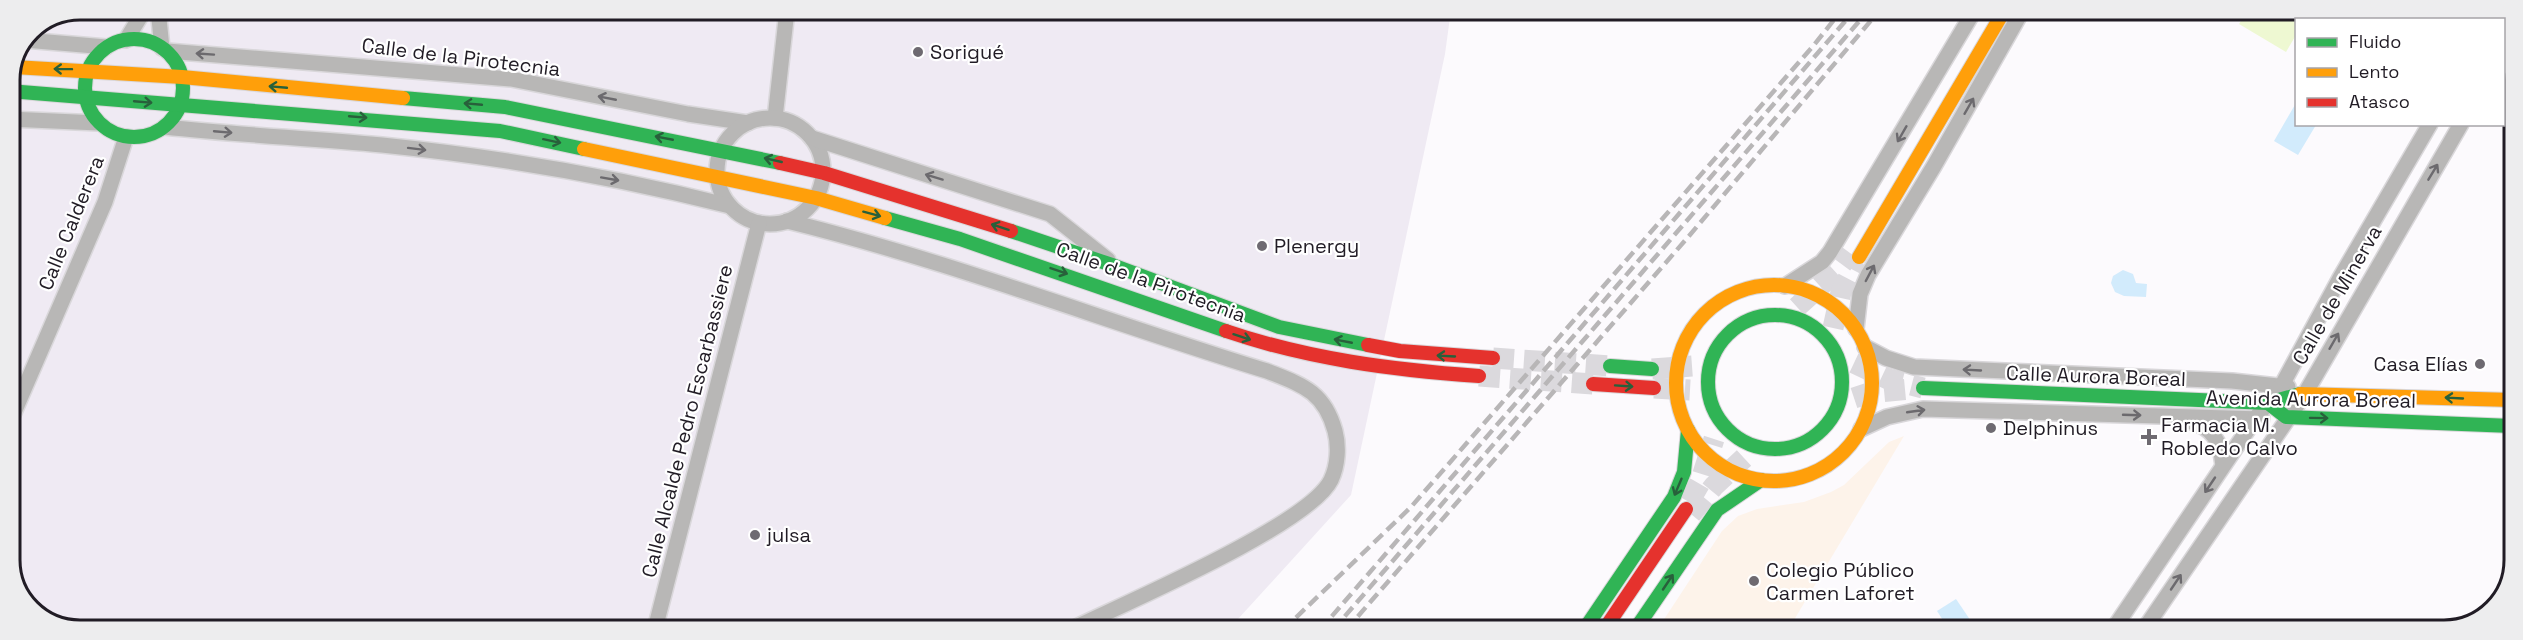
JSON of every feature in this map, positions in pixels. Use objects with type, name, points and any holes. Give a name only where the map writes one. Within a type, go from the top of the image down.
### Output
[{"type":"main road","points":[[1989,20],[1855,255],[1999,20]]},
{"type":"main road","name":"Calle de la Pirotecnia","points":[[106,47],[126,40],[148,41],[165,50]]},
{"type":"main road","points":[[106,47],[96,56],[88,70],[85,97],[98,123],[111,132],[126,137],[148,135],[165,127],[180,105],[182,77],[176,62],[165,50]]},
{"type":"main road","name":"Calle de la Pirotecnia","points":[[21,67],[182,77],[505,107],[722,150],[824,173],[1115,266],[1280,327],[1400,351],[1492,358]]},
{"type":"main road","name":"Calle de la Pirotecnia","points":[[20,92],[500,131],[816,198],[960,238],[1273,347],[1398,370],[1479,376]]},
{"type":"main road","points":[[1766,285],[1785,286],[1821,297],[1843,313],[1856,329],[1865,346],[1871,367],[1872,387],[1869,409],[1861,429],[1842,453],[1816,471],[1792,479],[1761,480],[1737,474],[1721,465],[1700,448],[1688,430],[1678,401],[1677,369],[1684,345],[1696,324],[1713,306],[1740,291],[1766,285]]},
{"type":"main road","points":[[1783,316],[1797,308]]},
{"type":"main road","points":[[1854,363],[1833,349],[1810,325],[1783,316],[1762,316],[1741,324],[1725,338],[1713,357],[1704,395],[1718,416],[1736,436],[1761,447],[1780,448],[1806,441],[1821,430],[1835,411],[1854,398]]},
{"type":"main road","points":[[1833,327],[1833,349],[1842,383],[1835,411]]},
{"type":"main road","points":[[1692,366],[1713,357]]},
{"type":"main road","points":[[1610,366],[1652,369]]},
{"type":"main road","points":[[1593,384],[1654,388]]},
{"type":"main road","name":"Calle Aurora Boreal","points":[[1923,388],[2268,403],[2306,392]]},
{"type":"main road","name":"Avenida Aurora Boreal","points":[[2306,392],[2504,400]]},
{"type":"main road","points":[[2268,403],[2286,417]]},
{"type":"main road","points":[[1714,439],[1718,416]]},
{"type":"main road","name":"Avenida Aurora Boreal","points":[[2286,417],[2504,426]]},
{"type":"main road","points":[[1591,620],[1674,497],[1684,472],[1688,430]]},
{"type":"main road","points":[[1744,458],[1761,447]]},
{"type":"main road","points":[[1642,620],[1717,510],[1761,480]]},
{"type":"main road","points":[[1611,620],[1688,512],[1620,620]]},
{"type":"street","points":[[126,40],[138,20]]},
{"type":"street","points":[[160,20],[165,50]]},
{"type":"street","points":[[775,118],[786,20]]},
{"type":"street","points":[[1785,286],[1822,262],[1830,252],[1969,20]]},
{"type":"street","points":[[1856,329],[1860,294],[1868,275],[1934,166],[2017,20]]},
{"type":"street","name":"Calle de la Pirotecnia","points":[[34,41],[106,47]]},
{"type":"street","name":"Calle de la Pirotecnia","points":[[165,50],[511,79],[688,114],[748,123],[775,118],[796,124],[812,138],[1050,214],[1115,266]]},
{"type":"street","points":[[20,119],[98,123]]},
{"type":"street","points":[[748,123],[732,134],[722,150],[717,178],[730,206],[744,217],[759,223],[787,221],[843,235],[1023,289],[1267,371],[1301,384],[1320,397],[1336,433],[1338,457],[1330,481],[1311,501],[1237,550],[1091,620]]},
{"type":"street","name":"Calle de Minerva","points":[[2119,620],[2223,465],[2282,385],[2340,278],[2429,126]]},
{"type":"street","name":"Calle de Minerva","points":[[2150,620],[2286,417],[2306,392],[2460,126]]},
{"type":"street","points":[[165,127],[381,145],[492,158],[671,191],[730,206]]},
{"type":"street","name":"Calle Calderera","points":[[20,399],[105,202],[126,137]]},
{"type":"street","points":[[787,221],[804,212],[816,198],[824,173],[821,154],[812,138]]},
{"type":"street","name":"Calle Alcalde Pedro Escarbassiere","points":[[657,620],[759,223]]},
{"type":"street","name":"Avenida Aurora Boreal","points":[[1865,346],[1887,358],[1914,367],[2282,385],[2306,392]]},
{"type":"street","name":"Avenida Aurora Boreal","points":[[1861,429],[1887,417],[1923,409],[2255,419],[2286,417]]},
{"type":"street","points":[[2171,416],[2201,424],[2216,436],[2221,446],[2223,465]]},
{"type":"shaded area","points":[[80,20],[1450,20],[1445,54],[1351,495],[1237,620],[80,620],[57,616],[34,600],[24,583],[20,564],[20,80],[24,57],[37,37],[46,30],[57,24]]},
{"type":"shaded area","name":"Colegio Público Carmen Laforet","points":[[1904,436],[1794,620],[1664,620],[1722,531],[1738,516],[1757,509],[1804,502],[1831,492],[1844,485],[1889,442]]},
{"type":"green space","points":[[2241,20],[2295,20],[2295,37],[2286,52],[2239,24]]},
{"type":"water","points":[[2295,105],[2295,126],[2315,126],[2298,155],[2274,141]]},
{"type":"water","points":[[2123,270],[2133,274],[2136,283],[2147,284],[2146,297],[2124,296],[2115,292],[2111,283],[2113,276]]},
{"type":"water","points":[[1956,599],[1970,620],[1943,620],[1937,611]]},
{"type":"tunnel","points":[[1797,307],[1836,272],[1850,253]]},
{"type":"tunnel","points":[[1833,328],[1841,292],[1857,261]]},
{"type":"tunnel","points":[[1493,358],[1610,366]]},
{"type":"tunnel","points":[[1854,363],[1888,379],[1923,388]]},
{"type":"tunnel","points":[[1652,369],[1692,366]]},
{"type":"tunnel","points":[[1479,376],[1593,384]]},
{"type":"tunnel","points":[[1654,388],[1690,390]]},
{"type":"tunnel","points":[[1854,398],[1869,393],[1910,389]]},
{"type":"tunnel","points":[[1689,502],[1700,483],[1714,439]]},
{"type":"tunnel","points":[[1691,514],[1714,486],[1744,458]]},
{"type":"railway","points":[[1293,620],[1411,507],[1834,20]]},
{"type":"railway","points":[[1329,620],[1846,20]]},
{"type":"railway","points":[[1342,620],[1860,20]]},
{"type":"railway","points":[[1355,620],[1689,236],[1871,20]]},
{"type":"traffic: fast","points":[[134,39],[153,43],[169,53],[179,69],[183,88],[179,107],[169,123],[153,133],[134,137],[115,133],[99,123],[89,107],[85,88],[89,69],[99,53],[115,43],[134,39]]},
{"type":"traffic: fast","points":[[20,92],[500,131],[584,149]]},
{"type":"traffic: fast","points":[[403,98],[505,107],[780,163]]},
{"type":"traffic: fast","points":[[885,218],[960,239],[1226,331]]},
{"type":"traffic: fast","points":[[1011,231],[1115,266],[1279,327],[1368,345]]},
{"type":"traffic: fast","points":[[1775,315],[1800,320],[1822,335],[1837,357],[1842,382],[1837,407],[1822,429],[1800,444],[1775,449],[1750,444],[1728,429],[1713,407],[1708,382],[1713,357],[1728,335],[1750,320],[1775,315]]},
{"type":"traffic: fast","points":[[1610,366],[1652,369]]},
{"type":"traffic: fast","points":[[1923,388],[2268,403],[2300,394]]},
{"type":"traffic: fast","points":[[2268,403],[2286,417],[2504,426]]},
{"type":"traffic: fast","points":[[1591,620],[1674,497],[1684,472],[1688,430]]},
{"type":"traffic: fast","points":[[1642,620],[1717,510],[1761,480]]},
{"type":"traffic: slow","points":[[1859,257],[1999,20]]},
{"type":"traffic: slow","points":[[21,67],[182,77],[403,98]]},
{"type":"traffic: slow","points":[[584,149],[816,198],[885,218]]},
{"type":"traffic: slow","points":[[1774,285],[1802,289],[1820,297],[1836,307],[1850,321],[1868,355],[1872,383],[1868,411],[1860,429],[1850,445],[1836,459],[1802,477],[1774,481],[1746,477],[1728,469],[1712,459],[1698,445],[1680,411],[1676,383],[1680,355],[1688,337],[1698,321],[1712,307],[1746,289],[1774,285]]},
{"type":"traffic: slow","points":[[2300,394],[2504,400]]},
{"type":"traffic: jam","points":[[780,163],[824,173],[1011,231]]},
{"type":"traffic: jam","points":[[1226,331],[1288,349],[1351,362],[1479,376]]},
{"type":"traffic: jam","points":[[1368,345],[1400,351],[1493,358]]},
{"type":"traffic: jam","points":[[1593,384],[1654,388]]},
{"type":"traffic: jam","points":[[1611,620],[1686,509]]},
{"type":"place","name":"Sorigué","points":[[918,52]]},
{"type":"place","name":"Plenergy","points":[[1262,246]]},
{"type":"place","name":"Casa Elías","points":[[2480,364]]},
{"type":"place","name":"Delphinus","points":[[1991,428]]},
{"type":"place","name":"Farmacia M. Robledo Calvo","points":[[2149,437]]},
{"type":"place","name":"julsa","points":[[755,535]]},
{"type":"place","name":"Colegio Público Carmen Laforet","points":[[1754,581]]}]
